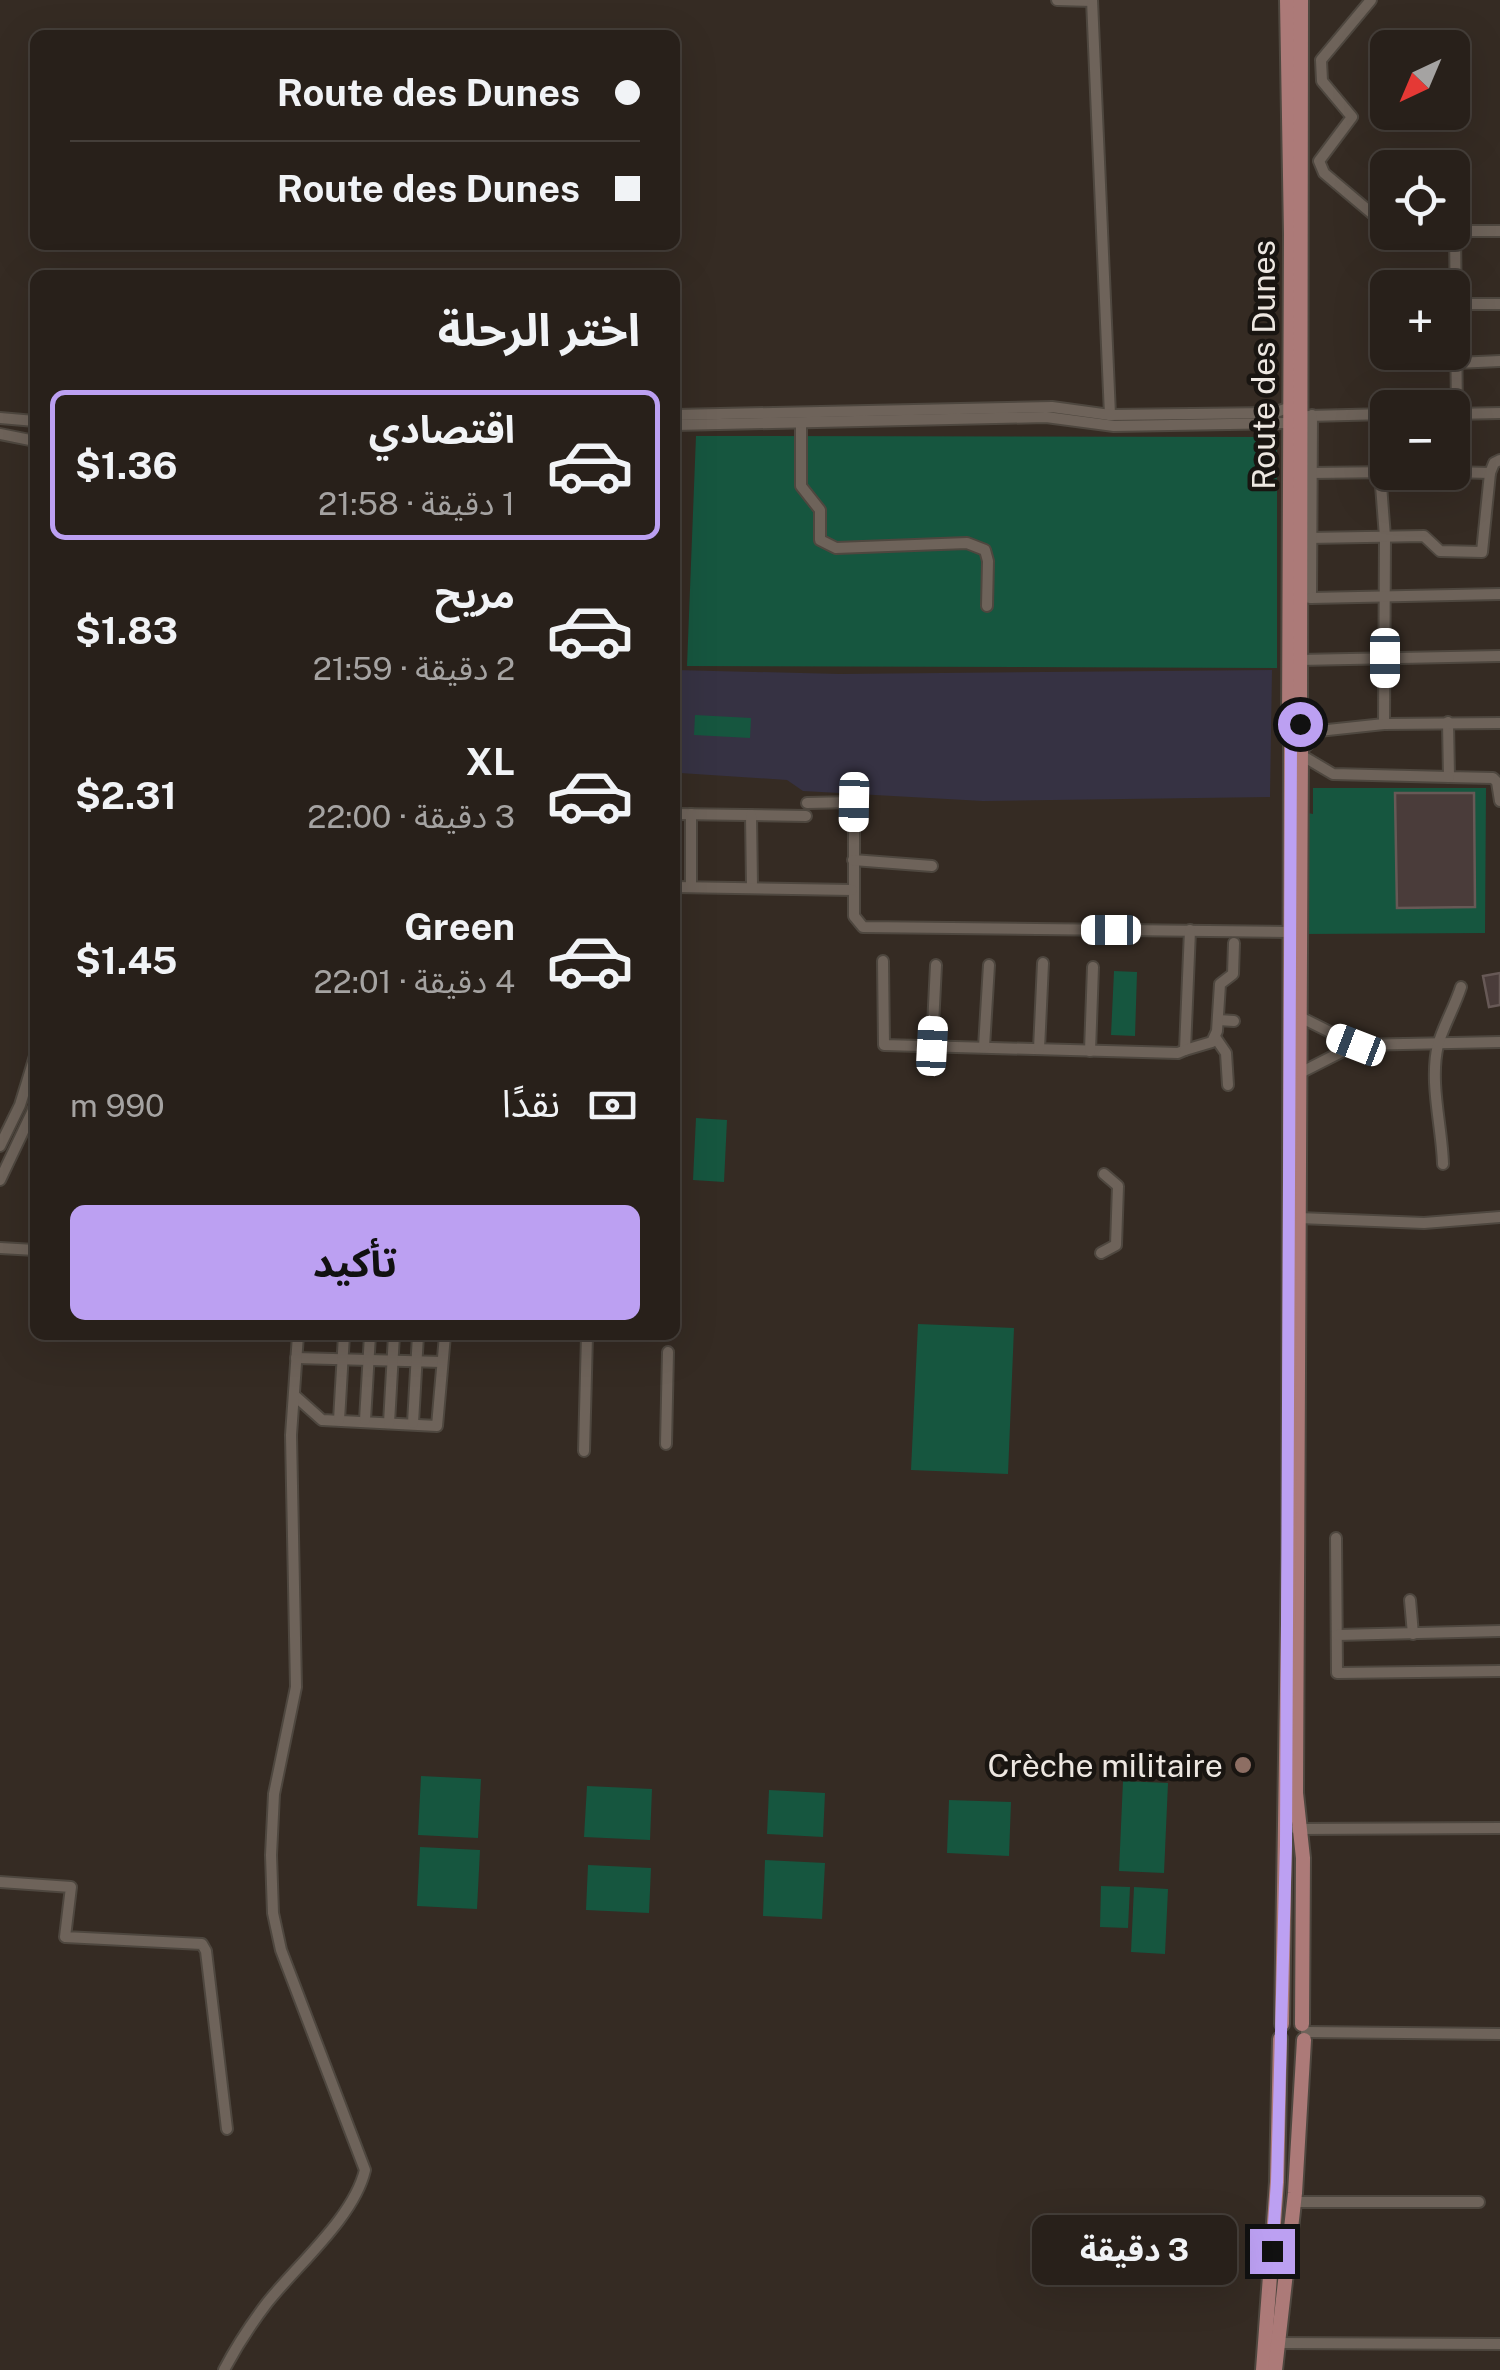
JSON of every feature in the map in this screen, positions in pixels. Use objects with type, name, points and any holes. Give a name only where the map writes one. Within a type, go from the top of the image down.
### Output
[{"type":"main road","name":"Route des Dunes","points":[[1275,2370],[1294,2202],[1304,2032],[1303,1858],[1292,1829],[1294,1015],[1299,660],[1305,597],[1291,234],[1287,0]]},
{"type":"main road","name":"Route des Dunes","points":[[1263,2370],[1277,2182],[1292,1829],[1300,1072],[1289,932],[1299,738],[1301,0]]},
{"type":"main road","points":[[1290,2020],[1304,2032],[1292,2047],[1281,2032],[1290,2020]]},
{"type":"street","points":[[1057,0],[1092,1],[1110,415]]},
{"type":"street","points":[[1370,212],[1324,172],[1319,160],[1352,117],[1322,82],[1321,60],[1371,0]]},
{"type":"street","points":[[1470,231],[1500,230]]},
{"type":"street","points":[[1470,304],[1500,304]]},
{"type":"street","points":[[1470,362],[1500,361]]},
{"type":"street","points":[[680,415],[1052,407],[1110,415],[1298,416]]},
{"type":"street","points":[[1470,414],[1500,413]]},
{"type":"street","points":[[680,424],[1046,417],[1114,426],[1370,414]]},
{"type":"street","points":[[1298,416],[1310,473],[1305,597],[1500,594]]},
{"type":"street","points":[[0,418],[30,421]]},
{"type":"street","points":[[801,423],[801,486],[820,510],[820,540],[836,548],[976,546],[985,550],[988,561],[986,606]]},
{"type":"street","points":[[0,434],[30,440]]},
{"type":"street","points":[[1308,538],[1424,536],[1440,551],[1482,552],[1490,473],[1500,460]]},
{"type":"street","points":[[1310,473],[1370,472]]},
{"type":"street","points":[[1470,472],[1490,473]]},
{"type":"street","points":[[1384,490],[1384,724]]},
{"type":"street","points":[[1299,660],[1500,656]]},
{"type":"street","points":[[1448,722],[1449,776]]},
{"type":"street","points":[[1299,738],[1384,724],[1500,723]]},
{"type":"street","points":[[1299,738],[1334,774],[1493,778],[1498,782],[1500,801]]},
{"type":"street","points":[[806,803],[854,802],[852,890],[856,922],[874,930],[1289,932]]},
{"type":"street","points":[[680,814],[806,816]]},
{"type":"street","points":[[691,814],[691,887]]},
{"type":"street","points":[[752,815],[752,886]]},
{"type":"street","points":[[853,860],[932,866]]},
{"type":"street","points":[[680,887],[852,890]]},
{"type":"street","points":[[1185,1050],[1190,930]]},
{"type":"street","points":[[1233,974],[1234,944]]},
{"type":"street","points":[[883,961],[884,1044],[984,1048],[1198,1049],[1214,1036],[1220,984],[1233,974],[1247,974]]},
{"type":"street","points":[[1039,1049],[1043,962]]},
{"type":"street","points":[[932,1046],[936,965]]},
{"type":"street","points":[[984,1048],[989,965]]},
{"type":"street","points":[[1090,1050],[1093,968]]},
{"type":"street","points":[[1443,1164],[1436,1082],[1438,1045],[1461,987]]},
{"type":"street","points":[[1294,1015],[1356,1045]]},
{"type":"street","points":[[1218,1020],[1234,1021]]},
{"type":"street","points":[[1214,1036],[1226,1054],[1228,1086]]},
{"type":"street","points":[[1300,1072],[1356,1045],[1500,1042]]},
{"type":"street","points":[[0,1146],[20,1105],[30,1072]]},
{"type":"street","points":[[0,1180],[30,1117]]},
{"type":"street","points":[[1102,1253],[1116,1245],[1118,1186],[1104,1174]]},
{"type":"street","points":[[1299,1218],[1424,1223],[1500,1217]]},
{"type":"street","points":[[0,1238],[14,1249]]},
{"type":"street","points":[[0,1248],[30,1250]]},
{"type":"street","points":[[224,2370],[265,2305],[348,2207],[361,2186],[365,2170],[281,1950],[273,1913],[274,1794],[296,1687],[291,1435],[298,1340]]},
{"type":"street","points":[[339,1420],[344,1340]]},
{"type":"street","points":[[365,1420],[370,1340]]},
{"type":"street","points":[[389,1423],[394,1340]]},
{"type":"street","points":[[414,1423],[418,1340]]},
{"type":"street","points":[[294,1395],[318,1418],[437,1426],[444,1340]]},
{"type":"street","points":[[584,1451],[587,1340]]},
{"type":"street","points":[[666,1444],[668,1352]]},
{"type":"street","points":[[296,1358],[343,1356],[442,1362]]},
{"type":"street","points":[[1336,1538],[1337,1673],[1500,1671]]},
{"type":"street","points":[[1410,1600],[1413,1634]]},
{"type":"street","points":[[1337,1635],[1500,1631]]},
{"type":"street","points":[[1292,1829],[1500,1828]]},
{"type":"street","points":[[0,1882],[70,1887],[64,1937],[202,1944],[206,1951],[226,2129]]},
{"type":"street","points":[[1304,2032],[1500,2034]]},
{"type":"street","points":[[1294,2202],[1479,2202]]},
{"type":"street","points":[[1276,2343],[1500,2344]]},
{"type":"shaded area","points":[[680,670],[840,674],[1272,670],[1270,797],[983,801],[803,791],[787,780],[680,773]]},
{"type":"green space","points":[[696,436],[1277,437],[1277,668],[687,666]]},
{"type":"green space","points":[[695,715],[751,718],[750,738],[694,735]]},
{"type":"green space","points":[[1313,788],[1486,788],[1485,933],[1304,934],[1308,813],[1313,814]]},
{"type":"green space","points":[[1114,971],[1137,972],[1135,1036],[1111,1035]]},
{"type":"green space","points":[[696,1118],[727,1120],[724,1182],[693,1180]]},
{"type":"green space","points":[[918,1324],[1014,1328],[1008,1474],[911,1470]]},
{"type":"green space","points":[[421,1776],[481,1779],[478,1838],[418,1835]]},
{"type":"green space","points":[[1123,1781],[1168,1783],[1164,1873],[1119,1871]]},
{"type":"green space","points":[[587,1786],[652,1789],[650,1840],[584,1837]]},
{"type":"green space","points":[[769,1790],[825,1793],[823,1837],[767,1834]]},
{"type":"green space","points":[[949,1800],[1011,1802],[1009,1856],[947,1853]]},
{"type":"green space","points":[[420,1847],[480,1850],[477,1909],[417,1906]]},
{"type":"green space","points":[[765,1860],[825,1863],[822,1919],[763,1916]]},
{"type":"green space","points":[[588,1865],[651,1868],[649,1913],[586,1910]]},
{"type":"green space","points":[[1101,1886],[1130,1887],[1128,1928],[1100,1927]]},
{"type":"green space","points":[[1134,1887],[1168,1889],[1165,1954],[1131,1952]]},
{"type":"building","points":[[1395,793],[1474,793],[1475,907],[1397,908]]},
{"type":"building","points":[[1500,973],[1500,1005],[1489,1007],[1483,976]]},
{"type":"place","name":"Crèche militaire","points":[[1243,1765]]},
{"type":"route","points":[[1272,2251],[1286,1845],[1291,743],[1288,734],[1300,724]]}]
